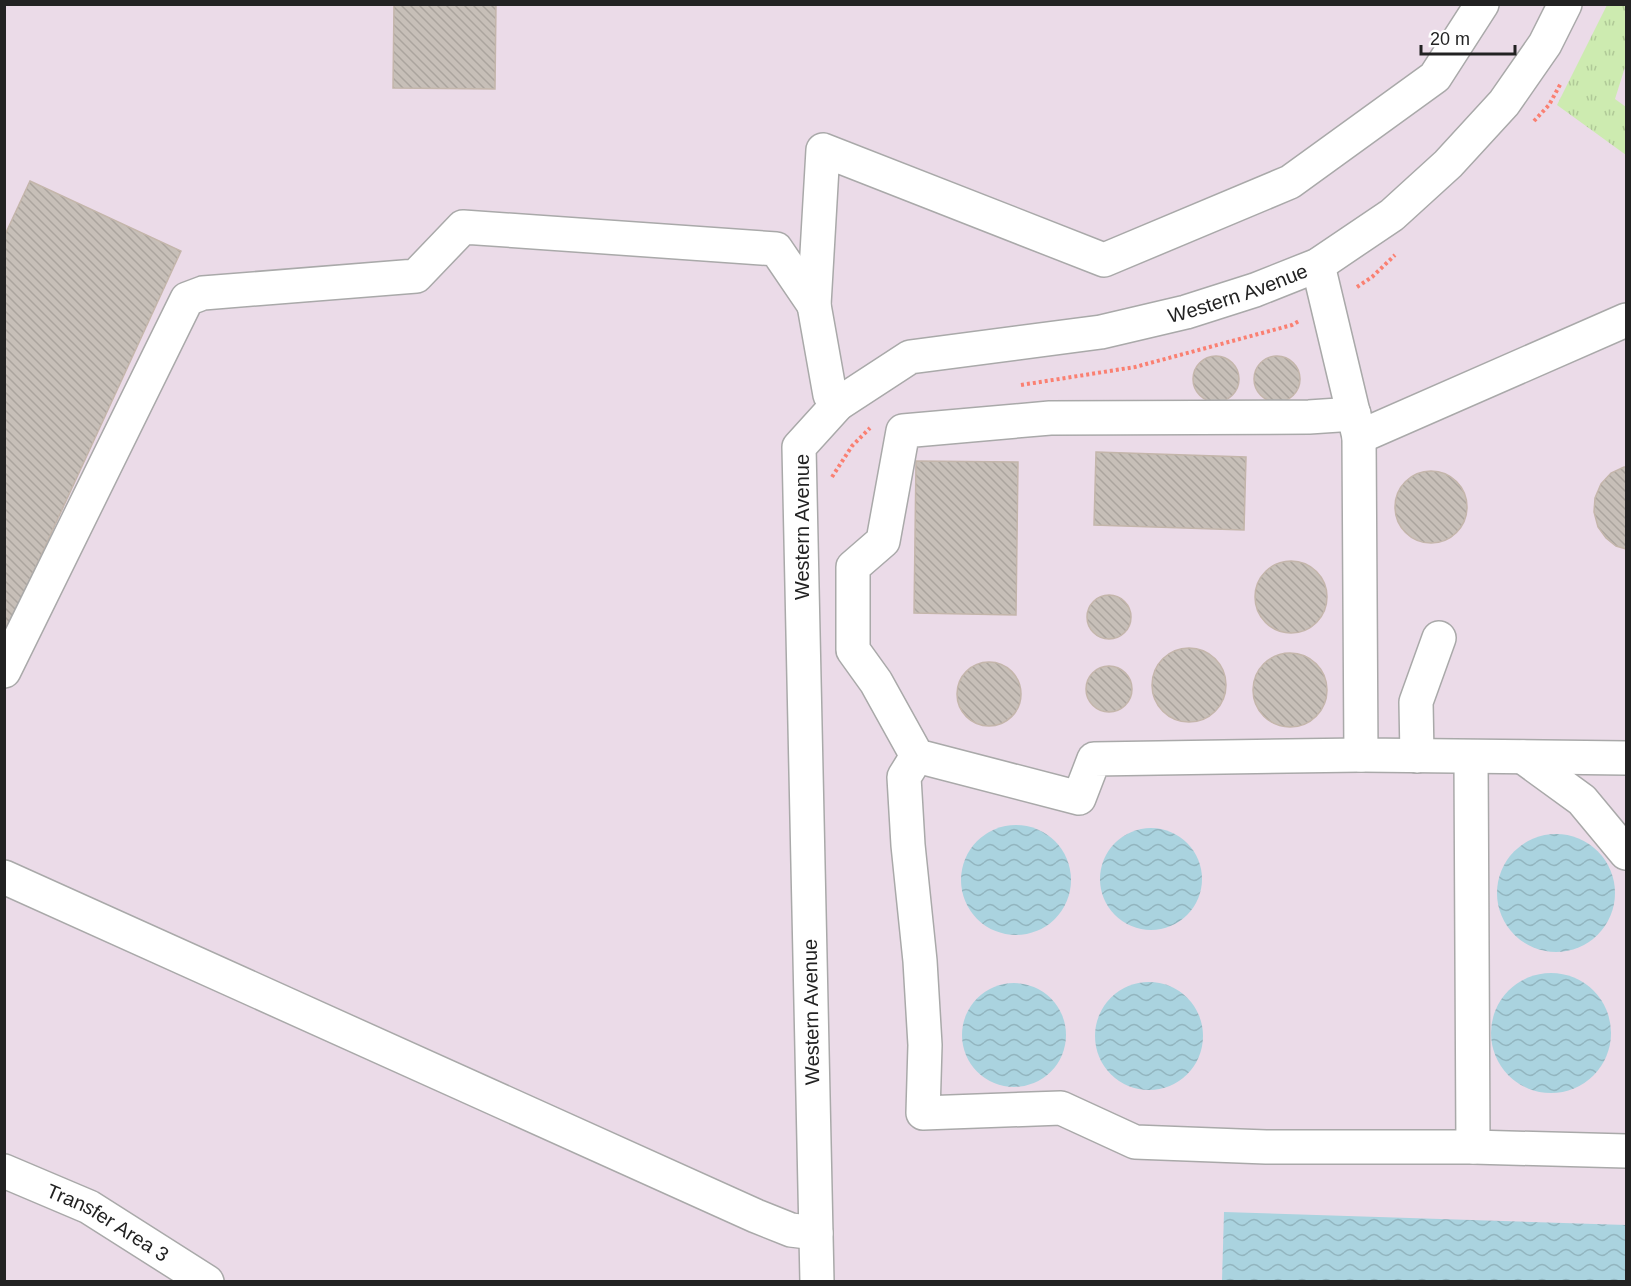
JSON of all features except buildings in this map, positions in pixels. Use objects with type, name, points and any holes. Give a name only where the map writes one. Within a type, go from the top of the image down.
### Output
[{"type":"street","points":[[838,404],[830,395],[814,305],[823,150],[1104,260],[1290,182],[1435,76],[1482,4]]},
{"type":"street","name":"Western Avenue","points":[[817,1281],[799,447],[838,404],[910,357],[1101,333],[1186,312],[1255,290],[1318,265],[1392,214],[1448,164],[1504,103],[1545,44],[1565,4]]},
{"type":"street","points":[[4,671],[187,299],[203,293],[416,276],[463,227],[776,249],[814,305]]},
{"type":"street","points":[[1318,265],[1357,425],[1361,755]]},
{"type":"street","points":[[1626,320],[1357,425],[1309,417],[1050,418],[903,431],[883,541],[853,567],[853,650],[876,682],[917,756],[1079,798],[1094,759],[1361,755],[1626,758]]},
{"type":"street","points":[[1417,756],[1416,702],[1438,638]]},
{"type":"street","points":[[917,756],[904,777],[925,1045],[923,1113],[1061,1108],[1135,1142],[1626,1151]]},
{"type":"street","points":[[1471,757],[1473,1147]]},
{"type":"street","points":[[1523,757],[1582,800],[1626,853]]},
{"type":"street","points":[[4,877],[756,1216],[790,1230],[816,1233]]},
{"type":"street","name":"Transfer Area 3","points":[[4,1171],[89,1207],[207,1281]]},
{"type":"path","points":[[1533,121],[1549,105],[1564,76]]},
{"type":"path","points":[[1015,386],[1136,367],[1292,325],[1328,306],[1372,277],[1397,254]]},
{"type":"path","points":[[830,481],[852,446],[873,425]]},
{"type":"shaded area","points":[[5,5],[1626,5],[1626,1281],[5,1281]]},
{"type":"green space","points":[[1607,5],[1626,5],[1626,64],[1615,99],[1626,107],[1626,155],[1557,105]]},
{"type":"water","points":[[1016,825],[1037,829],[1055,841],[1067,859],[1071,880],[1067,901],[1055,919],[1037,931],[1016,935],[995,931],[977,919],[965,901],[961,880],[965,859],[977,841],[995,829]]},
{"type":"water","points":[[1151,828],[1171,832],[1187,843],[1198,859],[1202,879],[1198,899],[1187,915],[1171,926],[1151,930],[1131,926],[1115,915],[1104,899],[1100,879],[1104,859],[1115,843],[1131,832]]},
{"type":"water","points":[[1556,834],[1579,839],[1598,851],[1610,870],[1615,893],[1610,916],[1598,935],[1579,947],[1556,952],[1533,947],[1514,935],[1502,916],[1497,893],[1502,870],[1514,851],[1533,839]]},
{"type":"water","points":[[1551,973],[1574,977],[1594,990],[1607,1010],[1611,1033],[1607,1056],[1594,1076],[1574,1089],[1551,1093],[1528,1089],[1508,1076],[1495,1056],[1491,1033],[1495,1010],[1508,990],[1528,977]]},
{"type":"water","points":[[1149,982],[1170,986],[1187,998],[1199,1015],[1203,1036],[1199,1057],[1187,1074],[1170,1086],[1149,1090],[1128,1086],[1111,1074],[1099,1057],[1095,1036],[1099,1015],[1111,998],[1128,986]]},
{"type":"water","points":[[1014,983],[1034,987],[1051,998],[1062,1015],[1066,1035],[1062,1055],[1051,1072],[1034,1083],[1014,1087],[994,1083],[977,1072],[966,1055],[962,1035],[966,1015],[977,998],[994,987]]},
{"type":"water","points":[[1224,1212],[1626,1225],[1626,1281],[1222,1281]]}]
